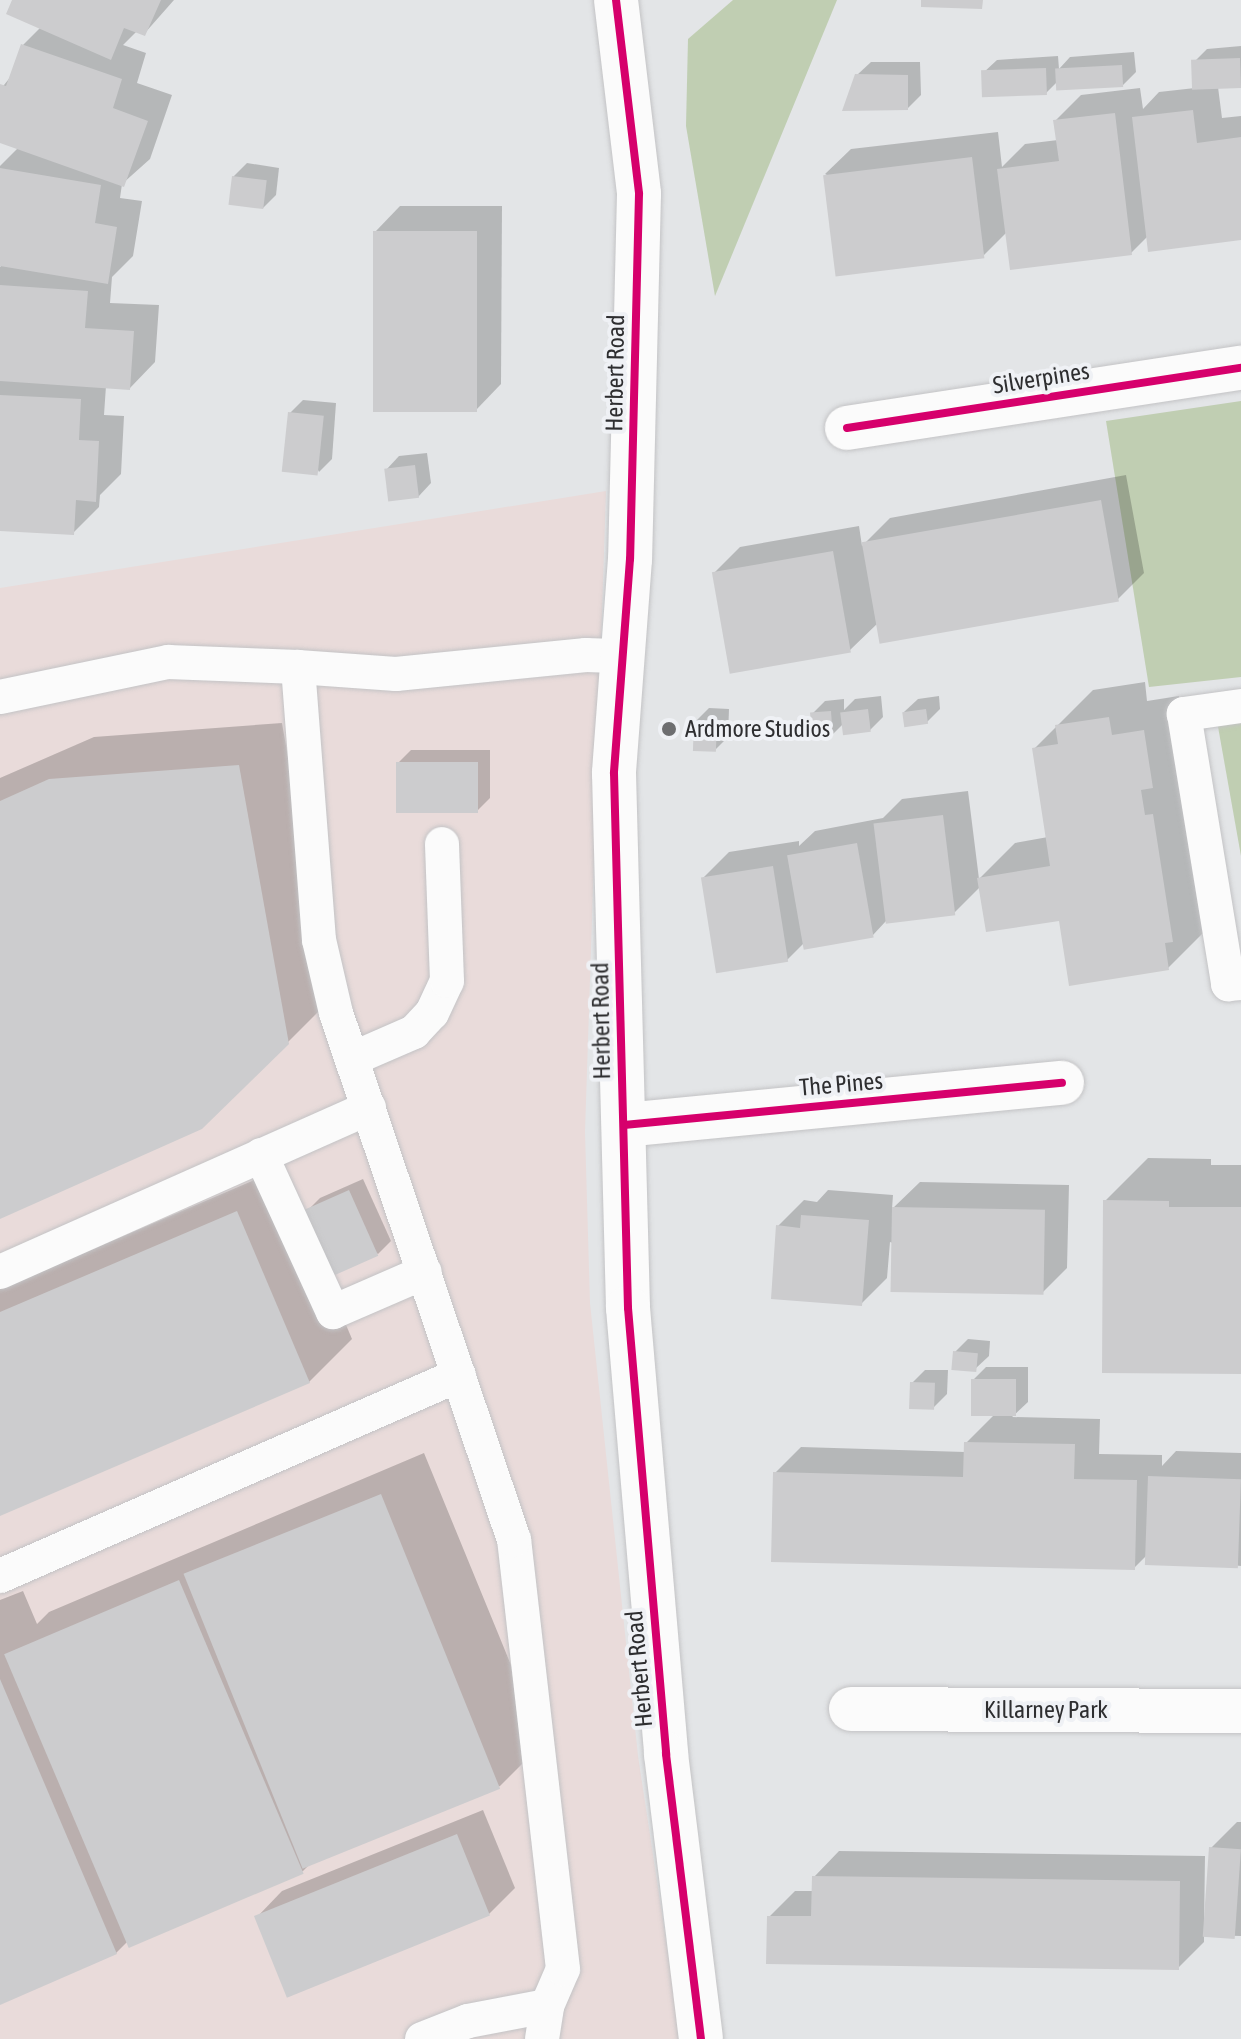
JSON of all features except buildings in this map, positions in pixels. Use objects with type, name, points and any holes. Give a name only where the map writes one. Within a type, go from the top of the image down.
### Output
[{"type":"street","name":"Herbert Road","points":[[616,0],[639,194],[630,559],[614,773],[628,1308],[666,1754],[701,2039]]},
{"type":"street","name":"Silverpines","points":[[847,428],[1241,368]]},
{"type":"street","name":"The Pines","points":[[624,1125],[1062,1083]]},
{"type":"street","name":"Killarney Park","points":[[851,1709],[1241,1711]]},
{"type":"lane","points":[[0,697],[168,662],[396,674],[586,655],[622,656]]},
{"type":"lane","points":[[298,667],[319,940],[352,1059],[514,1540],[563,1969],[547,2006],[542,2039]]},
{"type":"lane","points":[[1241,706],[1184,714],[1228,984],[1241,983]]},
{"type":"lane","points":[[352,1059],[414,1032],[432,1013],[447,981],[442,844]]},
{"type":"lane","points":[[0,1272],[369,1108]]},
{"type":"lane","points":[[261,1155],[333,1312],[425,1272]]},
{"type":"lane","points":[[0,1576],[459,1375]]},
{"type":"lane","points":[[422,2039],[468,2021],[547,2006]]},
{"type":"shaded area","points":[[606,491],[585,1132],[590,1303],[638,1756],[681,2039],[0,2039],[0,588]]},
{"type":"green space","points":[[733,0],[837,0],[715,296],[686,126],[688,39]]},
{"type":"green space","points":[[1241,401],[1241,677],[1149,687],[1106,421]]},
{"type":"green space","points":[[1241,718],[1241,856],[1217,721]]},
{"type":"cycle path","points":[[616,0],[639,194],[630,559],[614,773],[628,1308],[666,1754],[701,2039]]},
{"type":"cycle path","points":[[847,428],[1241,368]]},
{"type":"cycle path","points":[[624,1125],[1062,1083]]},
{"type":"place","name":"Ardmore Studios","points":[[669,729]]}]
